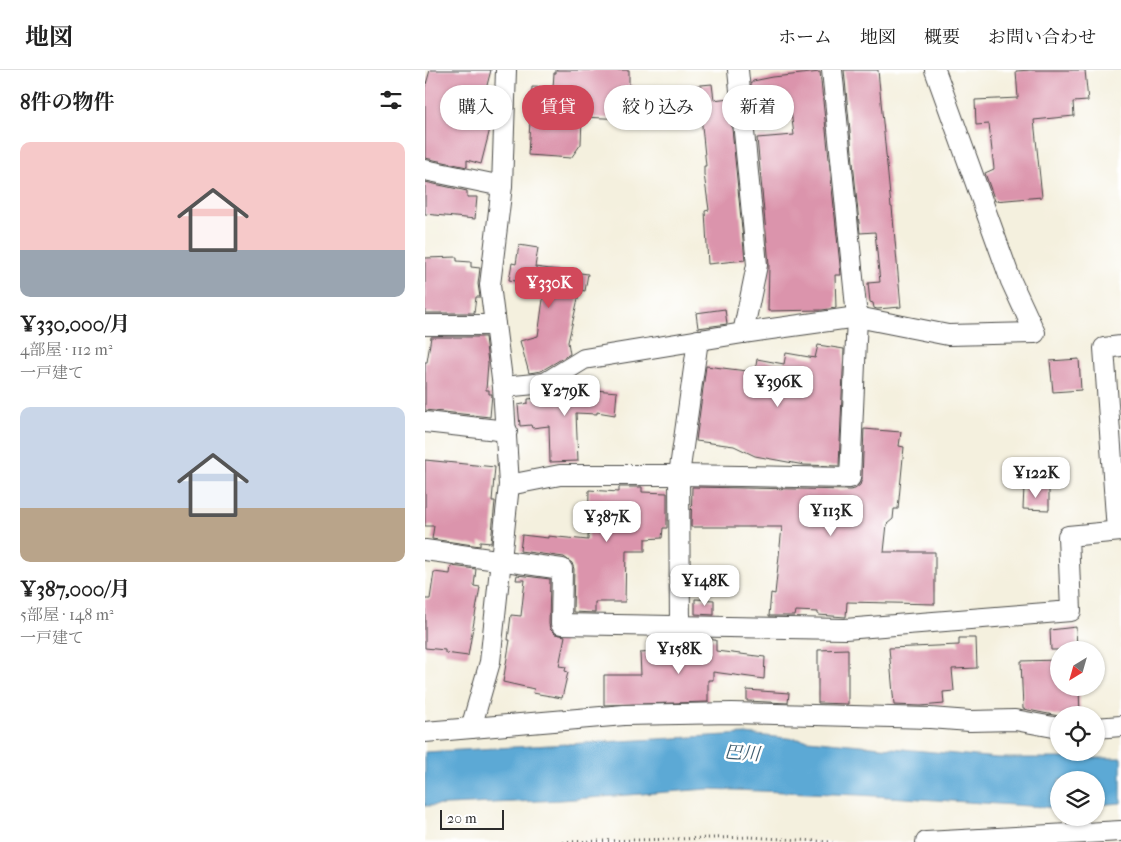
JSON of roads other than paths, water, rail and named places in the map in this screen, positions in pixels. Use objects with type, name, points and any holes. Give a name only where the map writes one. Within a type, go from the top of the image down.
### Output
[{"type":"street","points":[[471,728],[490,662],[509,484],[503,387],[490,285],[502,186],[506,70]]},
{"type":"street","points":[[738,70],[757,265],[743,333]]},
{"type":"street","points":[[509,484],[560,474],[850,478],[857,317],[832,70]]},
{"type":"street","points":[[503,387],[545,384],[584,359],[743,333],[857,317],[948,335],[1035,333],[1011,281],[935,70]]},
{"type":"street","points":[[425,170],[502,186]]},
{"type":"street","points":[[425,325],[495,325]]},
{"type":"street","points":[[680,626],[679,475],[698,340]]},
{"type":"street","points":[[425,550],[562,568],[561,624],[845,629],[1071,611],[1068,536],[1119,531],[1104,348],[1121,346]]},
{"type":"street","points":[[425,422],[507,431]]},
{"type":"street","points":[[425,732],[624,715],[732,713],[930,718],[970,721],[1015,720],[1050,726]]},
{"type":"street","points":[[1105,727],[1121,726]]},
{"type":"street","points":[[926,842],[1121,831]]},
{"type":"water","name":"巴川","points":[[745,734],[997,758],[1050,758],[1050,761],[1105,761],[1105,758],[1121,758],[1121,803],[1105,804],[1105,771],[1050,771],[1050,807],[859,795],[708,789],[561,800],[425,806],[425,752]]}]
